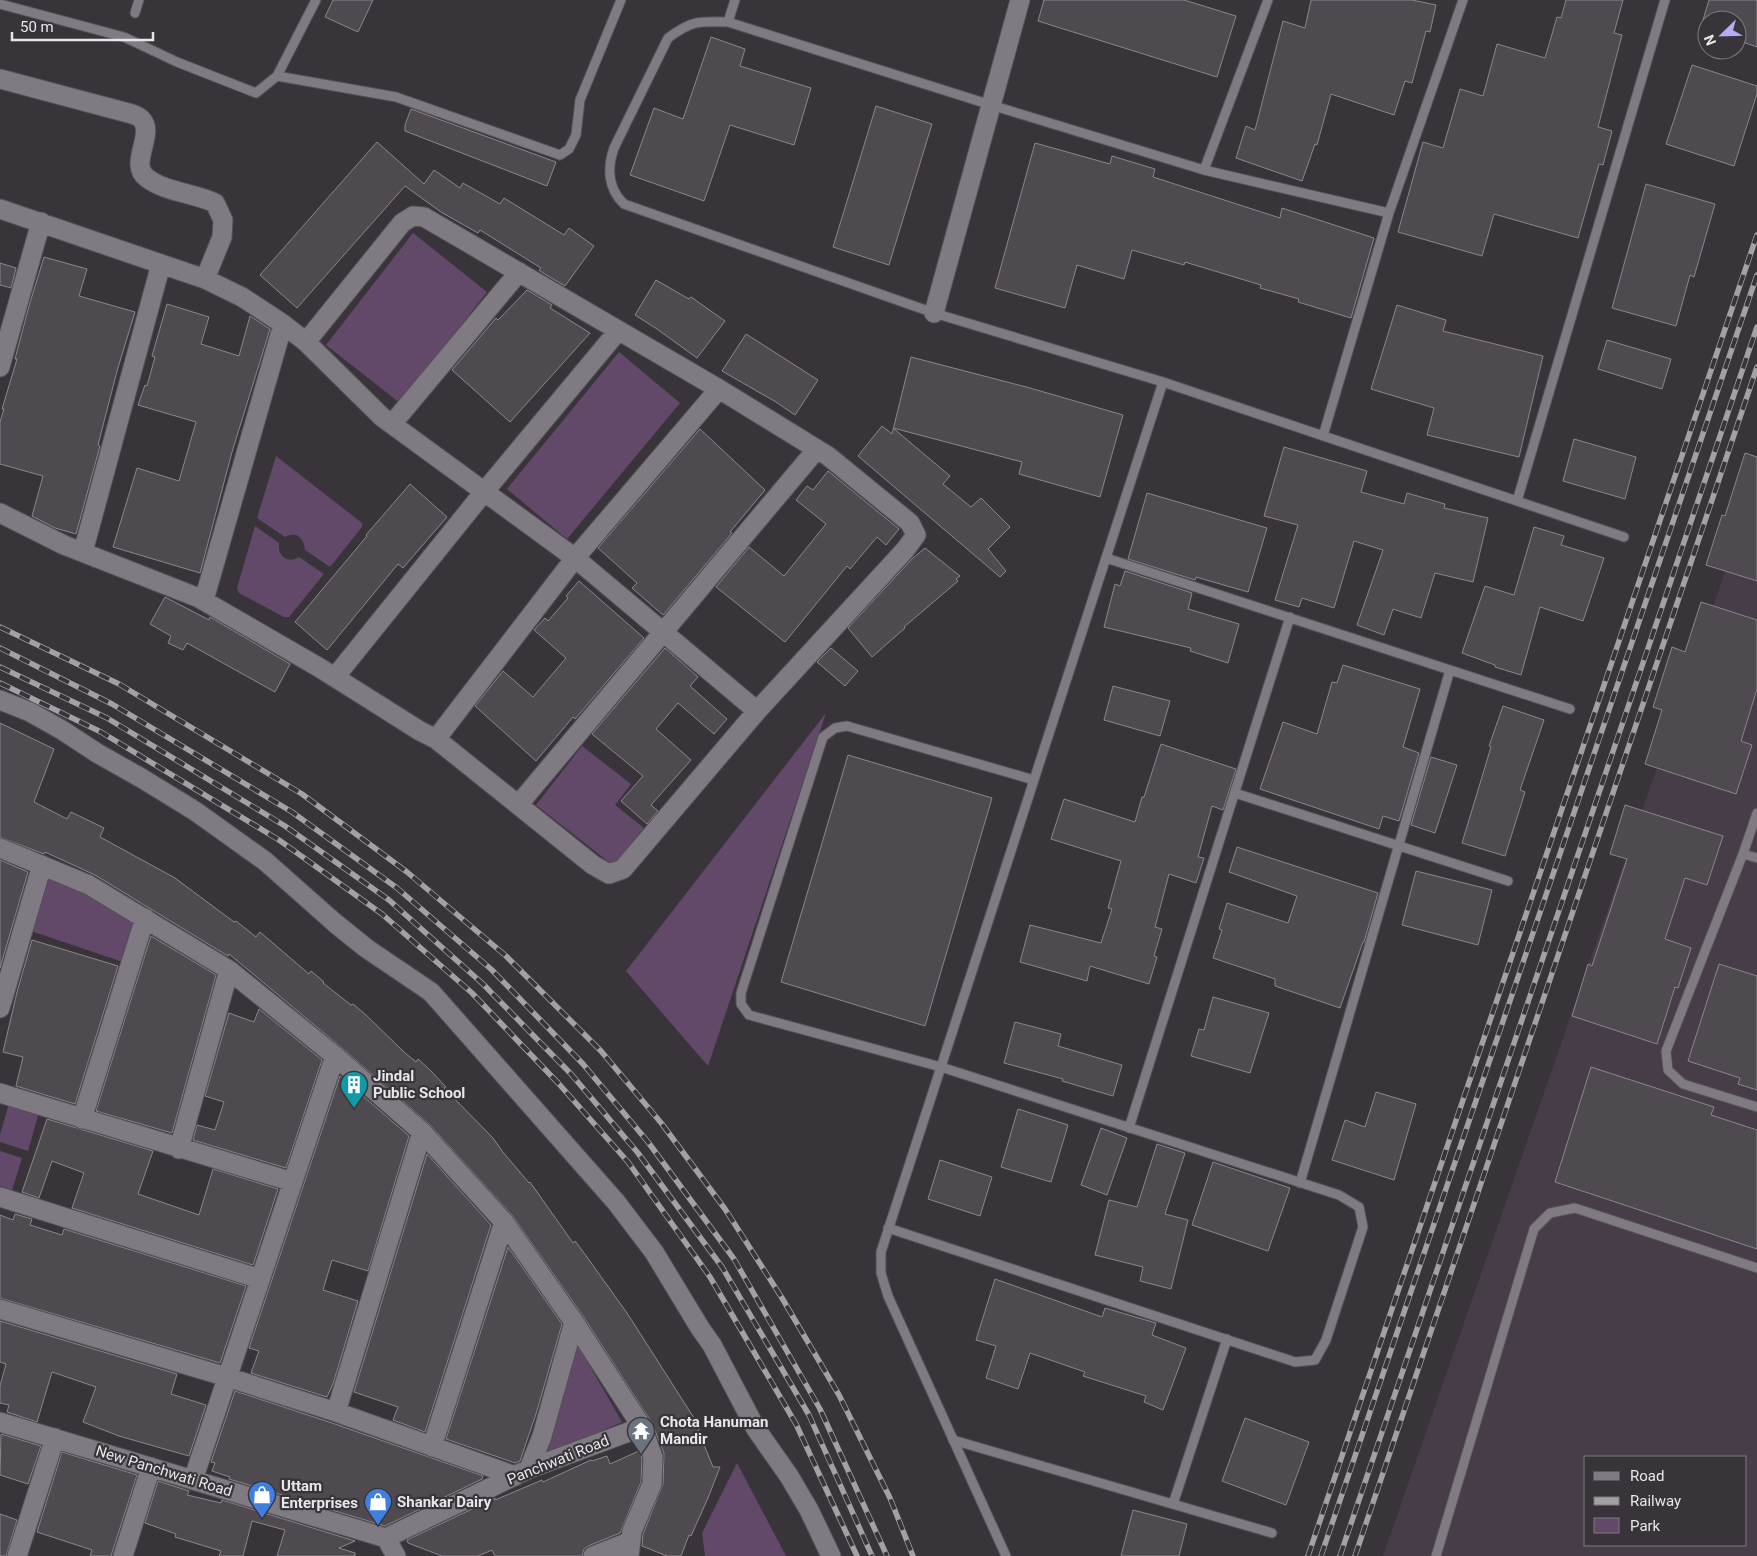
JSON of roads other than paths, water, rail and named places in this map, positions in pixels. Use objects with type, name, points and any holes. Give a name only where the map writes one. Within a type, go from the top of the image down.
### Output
[{"type":"street","points":[[934,313],[1020,0]]},
{"type":"street","points":[[0,79],[123,111],[142,120],[146,127],[140,158],[141,170],[145,177],[165,187],[201,196],[215,203],[223,220],[222,237],[205,279]]},
{"type":"street","points":[[0,209],[205,279],[242,297],[283,324],[306,342],[358,394],[392,424],[575,558],[757,711]]},
{"type":"street","points":[[0,514],[82,552],[204,600],[335,677],[420,731],[436,739],[593,865],[609,874],[623,868],[757,711],[905,550],[916,535],[910,524],[828,456],[719,389],[424,217],[413,216],[402,223],[306,342]]},
{"type":"street","points":[[0,368],[41,222]]},
{"type":"street","points":[[82,552],[161,264]]},
{"type":"street","points":[[392,424],[519,272]]},
{"type":"street","points":[[204,600],[283,324]]},
{"type":"street","points":[[335,677],[484,492],[618,331]]},
{"type":"street","points":[[436,739],[575,558],[719,389]]},
{"type":"street","points":[[518,805],[816,449]]},
{"type":"street","points":[[0,700],[30,712],[62,730],[98,754],[195,811],[265,861],[366,948],[431,992],[616,1202],[654,1252],[712,1345],[756,1429],[789,1476],[809,1510],[831,1556]]},
{"type":"street","points":[[0,848],[89,884],[229,970],[335,1056],[422,1132],[504,1222],[574,1322],[642,1427],[653,1457],[652,1484],[632,1532],[630,1549],[594,1556]]},
{"type":"street","points":[[0,1008],[42,865]]},
{"type":"street","points":[[82,1119],[145,918]]},
{"type":"street","points":[[179,1149],[229,970]]},
{"type":"street","points":[[194,1480],[335,1056]]},
{"type":"street","points":[[0,1093],[179,1149],[293,1182]]},
{"type":"street","points":[[336,1412],[422,1132]]},
{"type":"street","points":[[0,1197],[260,1279]]},
{"type":"street","points":[[432,1447],[504,1222]]},
{"type":"street","points":[[0,1309],[227,1377],[336,1412],[432,1447],[522,1472],[542,1436],[574,1322]]},
{"type":"street","name":"New Panchwati Road","points":[[0,1422],[386,1538]]},
{"type":"street","name":"Panchwati Road","points":[[386,1538],[522,1472],[642,1427]]},
{"type":"street","points":[[17,1556],[55,1438]]},
{"type":"street","points":[[123,1556],[151,1467]]},
{"type":"street","points":[[386,1538],[396,1556]]},
{"type":"lane","points":[[135,13],[139,0]]},
{"type":"lane","points":[[0,4],[124,37],[177,62],[256,93],[277,76],[316,0]]},
{"type":"lane","points":[[277,76],[396,97],[560,155],[569,149],[576,135],[580,100],[620,0]]},
{"type":"lane","points":[[728,22],[735,0]]},
{"type":"lane","points":[[1204,170],[1268,0]]},
{"type":"lane","points":[[1323,436],[1389,213],[1463,0]]},
{"type":"lane","points":[[1516,501],[1665,0]]},
{"type":"lane","points":[[1389,213],[1204,170],[728,22],[700,21],[680,28],[668,38],[614,148],[610,161],[612,185],[616,196],[624,204],[934,313],[1164,382],[1624,537]]},
{"type":"lane","points":[[1006,1556],[888,1296],[881,1273],[881,1252],[1164,382]]},
{"type":"lane","points":[[1106,558],[1570,709]]},
{"type":"lane","points":[[1129,1128],[1290,617]]},
{"type":"lane","points":[[1300,1183],[1450,670]]},
{"type":"lane","points":[[888,1228],[1295,1362],[1315,1360],[1326,1340],[1363,1226],[1359,1207],[1339,1195],[941,1067],[749,1015],[741,1004],[741,993],[823,737],[835,728],[847,726],[1034,780]]},
{"type":"lane","points":[[1234,793],[1508,881]]},
{"type":"lane","points":[[1757,813],[1743,854],[1666,1051],[1668,1070],[1683,1084],[1757,1106]]},
{"type":"lane","points":[[1743,854],[1757,858]]},
{"type":"lane","points":[[1436,1556],[1534,1229],[1550,1213],[1575,1208],[1757,1268]]},
{"type":"lane","points":[[1173,1504],[1227,1339]]},
{"type":"lane","points":[[953,1440],[1272,1533]]},
{"type":"railway","points":[[1308,1556],[1757,235]]},
{"type":"railway","points":[[1321,1556],[1757,275]]},
{"type":"railway","points":[[1340,1556],[1757,327]]},
{"type":"railway","points":[[1355,1556],[1757,367]]},
{"type":"railway","points":[[0,627],[119,684],[302,794],[407,872],[506,956],[601,1051],[662,1124],[725,1209],[782,1298],[839,1395],[890,1498],[913,1556]]},
{"type":"railway","points":[[0,648],[112,704],[292,812],[397,888],[492,970],[583,1064],[648,1142],[734,1259],[820,1409],[887,1556]]},
{"type":"railway","points":[[0,667],[107,718],[285,826],[389,900],[483,984],[571,1074],[638,1153],[722,1267],[809,1415],[872,1556]]},
{"type":"railway","points":[[0,683],[101,732],[279,840],[382,914],[472,993],[559,1084],[628,1162],[710,1277],[796,1424],[857,1556]]},
{"type":"place","name":"Jindal Public School","points":[[354,1109]]},
{"type":"place","name":"Chota Hanuman Mandir","points":[[641,1455]]},
{"type":"place","name":"Uttam Enterprises","points":[[262,1519]]},
{"type":"place","name":"Shankar Dairy","points":[[378,1526]]}]
